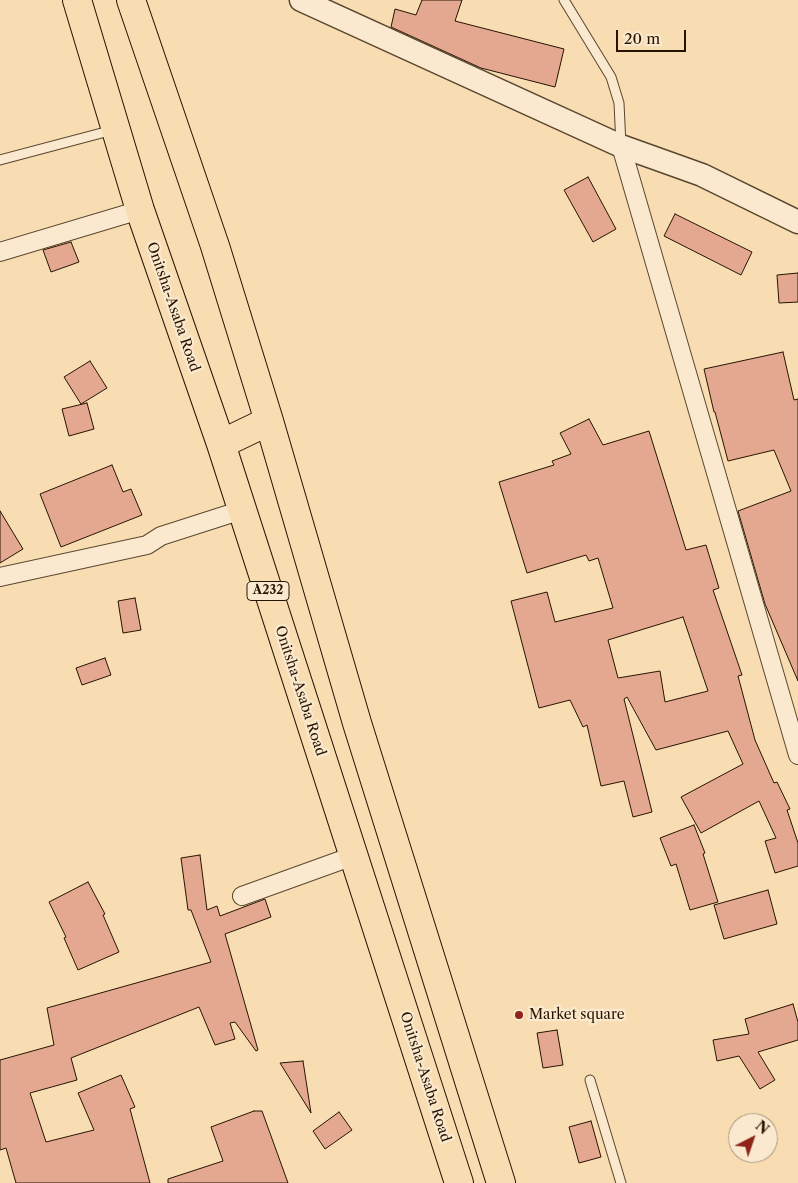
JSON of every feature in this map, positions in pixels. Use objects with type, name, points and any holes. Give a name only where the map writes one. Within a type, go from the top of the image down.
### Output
[{"type":"highway","name":"Onitsha-Asaba Road","points":[[76,0],[140,210],[221,444],[459,1183]]},
{"type":"highway","points":[[135,2],[215,246],[269,421],[357,723],[501,1183]]},
{"type":"highway","points":[[221,444],[269,421]]},
{"type":"street","points":[[301,0],[621,146],[702,175],[798,222]]},
{"type":"street","points":[[621,146],[798,755]]},
{"type":"street","points":[[0,252],[140,210]]},
{"type":"street","points":[[0,577],[147,545],[161,536],[242,510]]},
{"type":"street","points":[[242,896],[353,856]]},
{"type":"lane","points":[[564,0],[611,77],[618,103],[621,146]]},
{"type":"lane","points":[[0,160],[115,130]]},
{"type":"lane","points":[[590,1080],[621,1183]]},
{"type":"building","points":[[422,0],[462,0],[455,21],[564,49],[555,87],[481,68],[391,27],[395,9],[416,15]]},
{"type":"building","points":[[588,177],[616,229],[593,242],[564,190]]},
{"type":"building","points":[[675,214],[752,252],[741,275],[664,236]]},
{"type":"building","points":[[71,242],[79,262],[51,272],[43,250]]},
{"type":"building","points":[[798,273],[798,302],[779,303],[777,275]]},
{"type":"building","points":[[783,352],[794,400],[798,399],[798,681],[765,604],[738,511],[791,491],[774,450],[728,461],[704,369]]},
{"type":"building","points":[[90,361],[107,388],[81,404],[64,377]]},
{"type":"building","points":[[87,403],[94,429],[69,436],[62,409]]},
{"type":"building","points":[[589,419],[603,445],[649,431],[686,550],[706,545],[719,588],[713,590],[742,675],[738,676],[755,740],[774,783],[777,782],[790,809],[787,810],[798,843],[798,866],[775,873],[765,841],[776,838],[759,801],[701,833],[681,797],[743,764],[728,731],[656,750],[627,697],[624,699],[652,812],[633,817],[624,781],[601,786],[587,725],[583,727],[570,700],[539,708],[511,601],[547,592],[555,622],[613,608],[598,558],[589,561],[586,555],[527,573],[499,482],[554,465],[552,461],[571,454],[560,433]],"holes":[[[683,617],[708,691],[665,702],[660,671],[618,678],[608,640]]]},
{"type":"building","points":[[112,465],[123,492],[131,489],[142,515],[61,547],[40,494]]},
{"type":"building","points":[[0,511],[23,549],[0,563]]},
{"type":"building","points":[[135,598],[141,630],[123,633],[118,601]]},
{"type":"building","points":[[105,658],[111,675],[82,685],[76,668]]},
{"type":"building","points":[[694,825],[705,853],[703,854],[718,902],[690,910],[676,864],[671,866],[660,838]]},
{"type":"building","points":[[200,855],[207,910],[217,906],[220,916],[265,899],[271,917],[225,934],[258,1050],[256,1051],[235,1022],[230,1023],[235,1039],[215,1045],[199,1007],[71,1058],[77,1080],[30,1093],[46,1142],[94,1130],[78,1093],[121,1075],[135,1107],[130,1109],[150,1183],[16,1183],[6,1148],[0,1150],[0,1060],[54,1045],[47,1008],[211,962],[191,910],[188,910],[181,858]]},
{"type":"building","points":[[88,882],[105,914],[103,915],[119,952],[78,970],[64,938],[66,937],[49,902]]},
{"type":"building","points":[[768,890],[777,924],[724,939],[714,905]]},
{"type":"building","points":[[793,1004],[798,1022],[798,1040],[758,1052],[775,1080],[760,1089],[739,1056],[717,1061],[713,1040],[749,1034],[745,1019]]},
{"type":"building","points":[[557,1030],[563,1065],[543,1068],[537,1033]]},
{"type":"building","points":[[303,1061],[311,1113],[280,1063]]},
{"type":"building","points":[[254,1111],[262,1111],[288,1183],[168,1183],[168,1179],[223,1161],[211,1127]]},
{"type":"building","points":[[339,1112],[352,1130],[325,1149],[313,1131]]},
{"type":"building","points":[[591,1121],[601,1157],[579,1163],[569,1127]]},
{"type":"place","name":"Market square","points":[[519,1015]]}]
